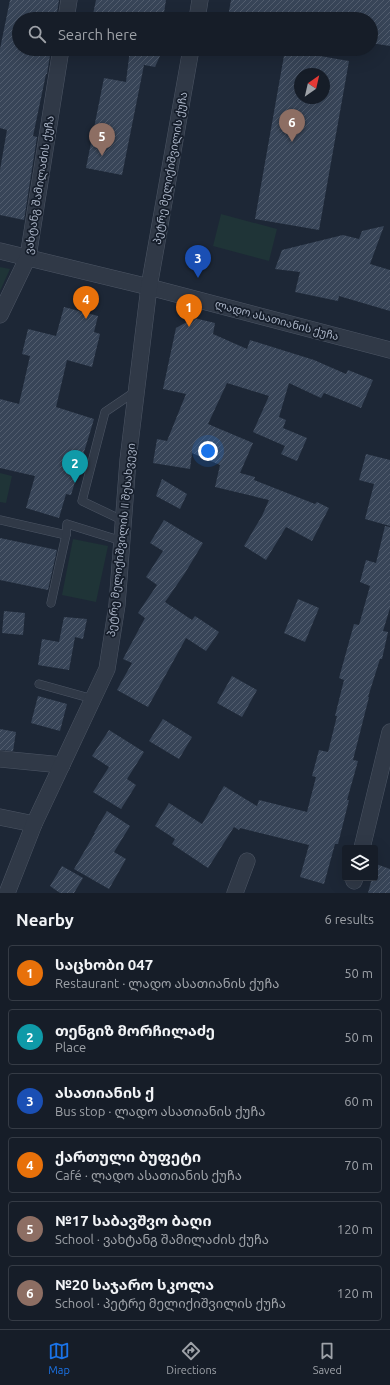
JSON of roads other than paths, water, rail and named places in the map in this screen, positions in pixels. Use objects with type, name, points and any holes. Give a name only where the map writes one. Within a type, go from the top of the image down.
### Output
[{"type":"street","points":[[67,12],[69,0]]},
{"type":"street","points":[[198,12],[200,0]]},
{"type":"street","name":"ვახტანგ შამილაძის ქუჩა","points":[[0,315],[28,257],[60,56]]},
{"type":"street","name":"პეტრე მელიქიშვილის ქუჩა","points":[[149,287],[190,56]]},
{"type":"street","name":"ლადო ასათიანის ქუჩა","points":[[0,251],[149,287],[390,350]]},
{"type":"street","name":"პეტრე მელიქიშვილის II შესახვევი","points":[[7,893],[34,824],[107,669],[117,606],[128,460],[149,287]]},
{"type":"street","points":[[363,845],[390,732]]},
{"type":"street","points":[[0,759],[62,765]]},
{"type":"street","points":[[0,817],[34,824]]},
{"type":"street","points":[[235,893],[247,861]]},
{"type":"lane","points":[[124,521],[82,501],[105,412],[137,390]]},
{"type":"lane","points":[[0,520],[66,535]]},
{"type":"lane","points":[[51,603],[66,535],[67,524],[122,541]]},
{"type":"lane","points":[[39,684],[93,699]]},
{"type":"place","name":"№20 საჯარო სკოლა","points":[[292,142]]},
{"type":"place","name":"№17 საბავშვო ბაღი","points":[[102,156]]},
{"type":"place","name":"ასათიანის ქ","points":[[198,278]]},
{"type":"place","name":"ქართული ბუფეტი","points":[[86,319]]},
{"type":"place","name":"საცხობი 047","points":[[189,327]]},
{"type":"place","name":"თენგიზ მორჩილაძე","points":[[75,483]]}]
